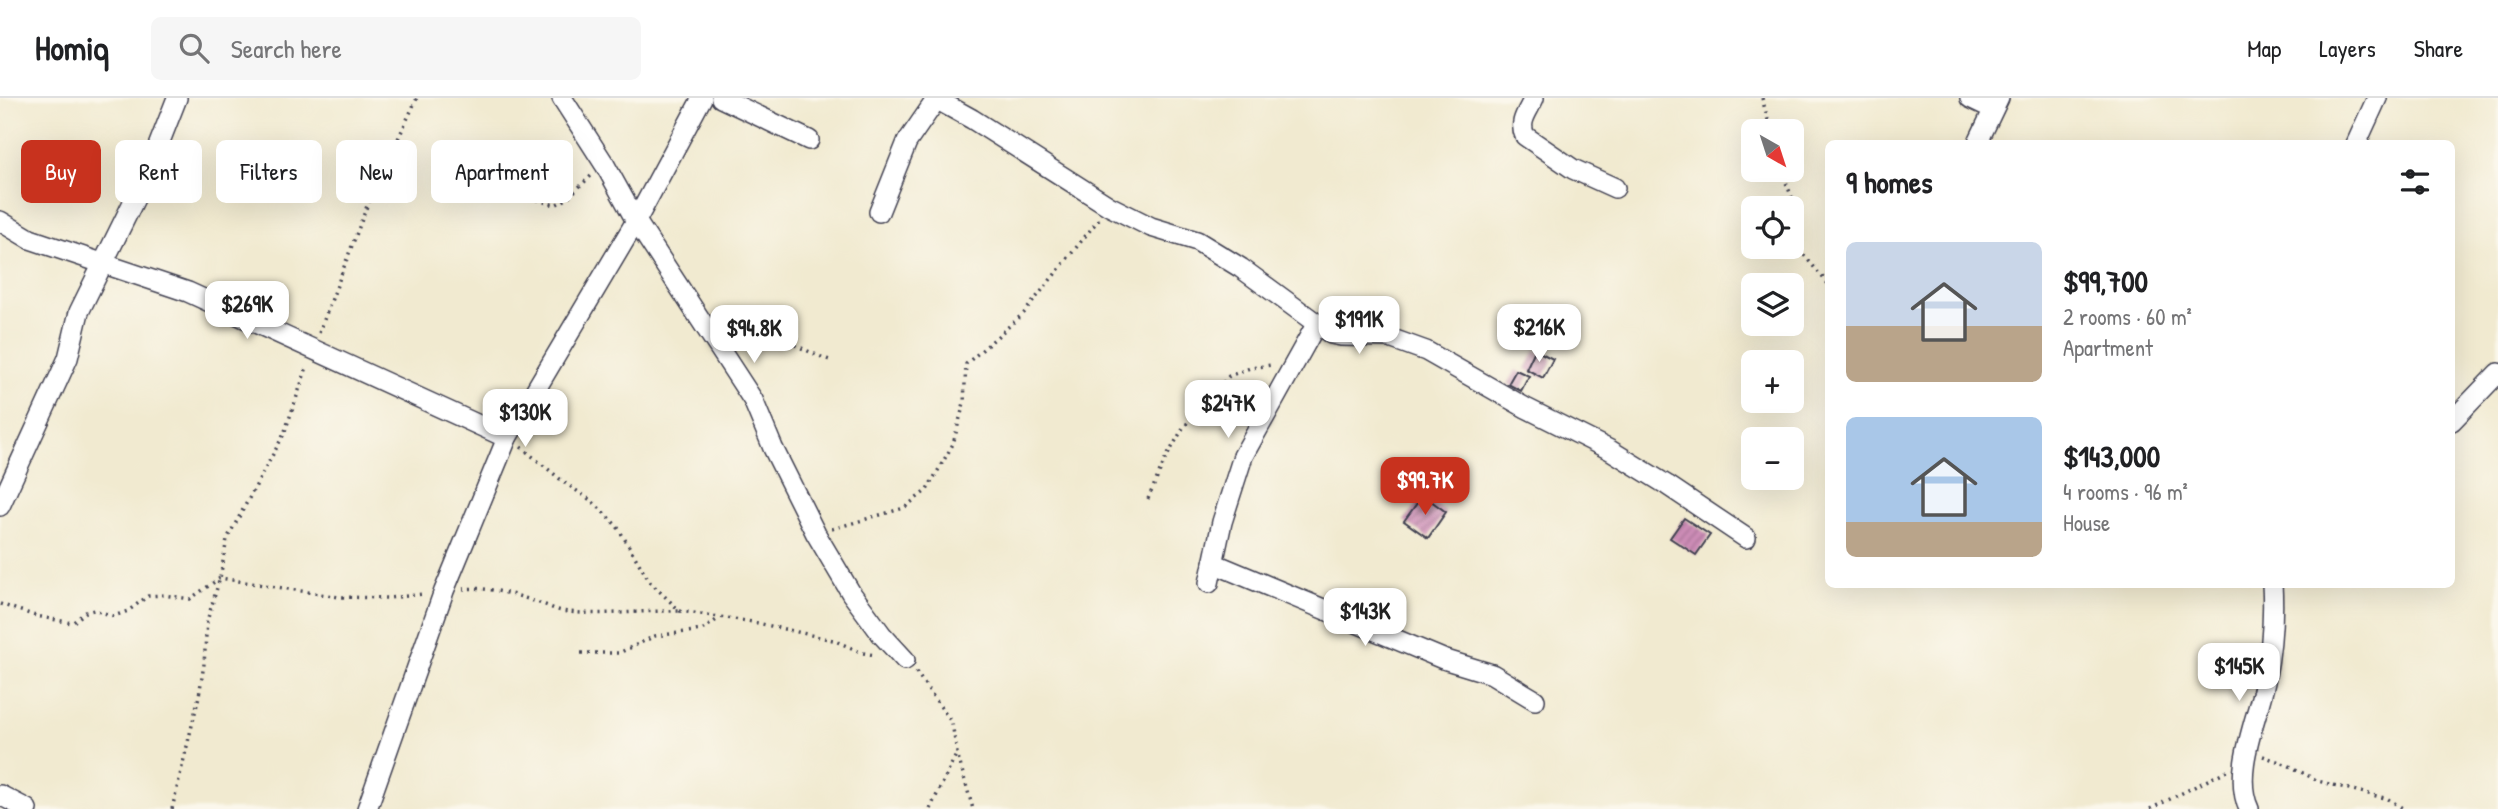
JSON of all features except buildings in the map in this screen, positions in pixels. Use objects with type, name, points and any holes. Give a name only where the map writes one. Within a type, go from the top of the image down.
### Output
[{"type":"street","points":[[0,506],[68,358],[79,312],[148,172],[177,98]]},
{"type":"street","points":[[562,98],[605,165],[636,221],[753,400],[773,448],[816,534],[851,593],[882,635],[905,660]]},
{"type":"street","points":[[367,809],[444,592],[508,438],[636,221],[702,98]]},
{"type":"street","points":[[721,98],[809,140]]},
{"type":"street","points":[[1534,98],[1522,121],[1521,128],[1525,136],[1573,169],[1615,188]]},
{"type":"street","points":[[1970,98],[1996,104],[1979,140]]},
{"type":"street","points":[[2358,140],[2377,98]]},
{"type":"street","points":[[879,212],[907,142],[935,99],[972,119],[1109,206],[1151,227],[1197,241],[1241,268],[1331,334],[1387,337],[1426,351],[1526,408],[1611,450],[1746,538]]},
{"type":"street","points":[[0,221],[30,239],[188,292],[508,438]]},
{"type":"street","points":[[1209,583],[1222,522],[1243,456],[1317,323]]},
{"type":"street","points":[[2455,418],[2498,373]]},
{"type":"street","points":[[1213,563],[1443,659],[1492,674],[1535,700]]},
{"type":"street","points":[[2249,809],[2244,799],[2246,756],[2265,682],[2271,636],[2272,588]]},
{"type":"street","points":[[0,795],[21,808]]},
{"type":"path","points":[[172,809],[199,696],[207,621],[220,578],[227,539],[284,434],[313,348],[367,206],[417,98]]},
{"type":"path","points":[[1762,98],[1768,119]]},
{"type":"path","points":[[573,193],[605,165]]},
{"type":"path","points":[[816,534],[904,508],[928,490],[953,444],[964,403],[966,364],[1024,313],[1109,206]]},
{"type":"path","points":[[1804,256],[1825,280]]},
{"type":"path","points":[[723,355],[737,337],[748,332],[766,334],[834,361]]},
{"type":"path","points":[[1148,499],[1183,428],[1228,376],[1250,368],[1295,362]]},
{"type":"path","points":[[508,438],[592,501],[617,526],[650,582],[680,611]]},
{"type":"path","points":[[0,604],[36,616],[72,623],[86,612],[94,610],[114,615],[128,611],[148,596],[190,599],[220,578],[340,597],[389,598],[475,588],[583,614],[680,611],[718,619],[753,622],[833,639],[863,653],[905,660],[951,723],[973,809]]},
{"type":"path","points":[[581,653],[619,653],[655,636],[702,630],[718,619]]},
{"type":"path","points":[[930,809],[957,754]]},
{"type":"path","points":[[2150,809],[2246,756],[2288,765],[2318,780],[2388,799],[2404,809]]}]
